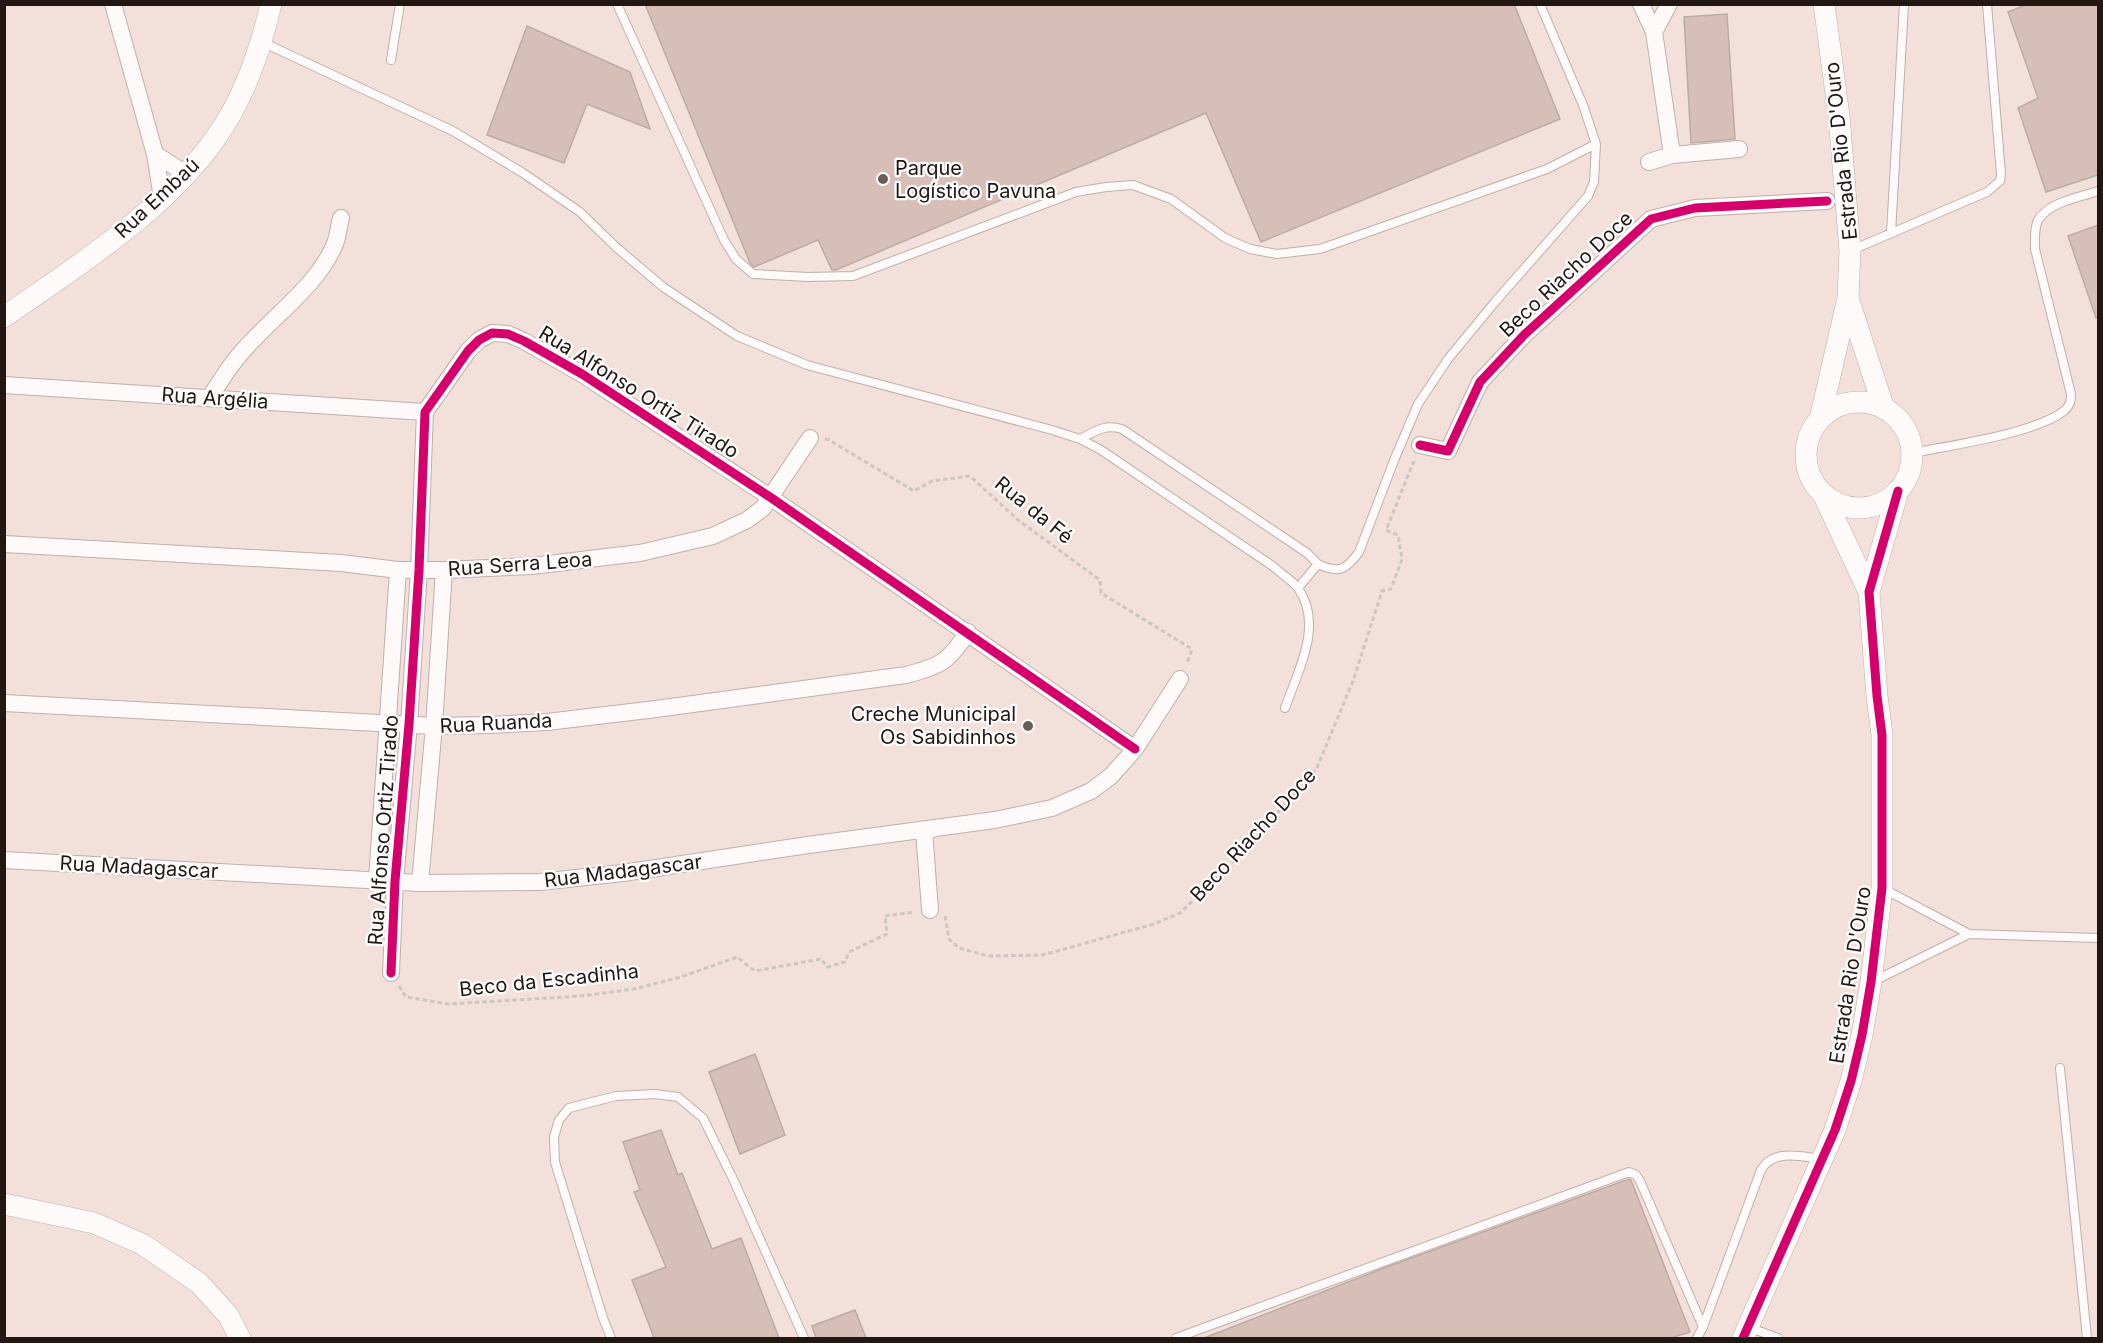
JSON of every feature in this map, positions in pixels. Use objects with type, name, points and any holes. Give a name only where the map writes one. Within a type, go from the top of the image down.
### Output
[{"type":"street","points":[[113,4],[155,154],[162,198]]},
{"type":"street","name":"Rua Embaú","points":[[4,317],[97,252],[162,198],[197,162],[224,126],[247,80],[262,42],[271,4]]},
{"type":"street","points":[[1641,4],[1654,32],[1672,155]]},
{"type":"street","points":[[1654,32],[1669,4]]},
{"type":"street","name":"Estrada Rio D'Ouro","points":[[1820,419],[1848,298],[1850,251],[1839,116],[1824,4]]},
{"type":"street","points":[[1649,162],[1672,155],[1739,149]]},
{"type":"street","points":[[155,154],[186,174]]},
{"type":"street","name":"Beco Riacho Doce","points":[[1420,445],[1448,451],[1480,382],[1532,327],[1651,219],[1695,208],[1827,201]]},
{"type":"street","points":[[210,397],[225,372],[309,283],[326,259],[335,241],[341,218]]},
{"type":"street","name":"Estrada Rio D'Ouro","points":[[1848,298],[1884,409]]},
{"type":"street","name":"Rua Alfonso Ortiz Tirado","points":[[391,973],[395,881],[409,724],[419,570],[425,412],[468,351],[479,340],[492,333],[508,334],[524,341],[582,374],[770,497],[1135,748]]},
{"type":"street","name":"Rua Argélia","points":[[4,385],[425,412]]},
{"type":"street","points":[[1857,402],[1871,404],[1895,416],[1904,427],[1912,453],[1906,480],[1898,491],[1887,500],[1874,506],[1861,508],[1840,504],[1823,494],[1808,471],[1806,457],[1807,443],[1820,419],[1843,405],[1857,402]]},
{"type":"street","name":"Rua Serra Leoa","points":[[4,544],[341,563],[398,570],[444,570],[543,564],[606,557],[714,536],[747,520],[763,508],[810,438]]},
{"type":"street","name":"Estrada Rio D'Ouro","points":[[1746,1333],[1822,1159],[1851,1081],[1862,1035],[1882,888],[1882,735],[1869,592],[1898,491]]},
{"type":"street","name":"Estrada Rio D'Ouro","points":[[1823,494],[1869,592]]},
{"type":"street","name":"Rua Alfonso Ortiz Tirado","points":[[377,880],[398,570]]},
{"type":"street","name":"Rua Alfonso Ortiz Tirado","points":[[420,883],[434,726],[444,570]]},
{"type":"street","name":"Rua Ruanda","points":[[4,703],[434,726],[547,722],[906,675],[940,664],[954,653],[968,632]]},
{"type":"street","name":"Rua Madagascar","points":[[4,860],[420,883],[549,881],[623,873],[808,844],[1028,814],[1076,799],[1111,776],[1135,748],[1180,679]]},
{"type":"street","points":[[928,829],[930,910]]},
{"type":"street","points":[[4,1204],[94,1223],[142,1244],[200,1283],[228,1315],[240,1338]]},
{"type":"lane","points":[[391,60],[400,4]]},
{"type":"lane","points":[[617,4],[724,240],[736,259],[753,274],[808,277],[853,276],[1076,192],[1133,185],[1171,199],[1225,238],[1250,249],[1277,254],[1320,249],[1547,169],[1596,144]]},
{"type":"lane","points":[[1080,439],[1110,426],[1122,429],[1306,553],[1318,564],[1331,570],[1351,564],[1359,552],[1418,404],[1448,359],[1588,196],[1594,182],[1596,144],[1583,105],[1540,4]]},
{"type":"lane","points":[[1891,233],[1904,4]]},
{"type":"lane","points":[[1850,251],[1987,192],[2000,181],[1986,4]]},
{"type":"lane","points":[[262,42],[453,131],[524,173],[580,212],[616,247],[663,287],[737,336],[807,365],[1080,439],[1101,450],[1274,567],[1298,588],[1308,609],[1311,624],[1305,650],[1285,708]]},
{"type":"lane","points":[[1912,453],[2039,424],[2066,410],[2071,394],[2035,249],[2035,232],[2039,220],[2054,207],[2098,191]]},
{"type":"lane","points":[[1298,588],[1318,564]]},
{"type":"lane","points":[[1882,888],[1969,934],[2098,938]]},
{"type":"lane","points":[[1871,982],[1969,934]]},
{"type":"lane","points":[[2060,1068],[2087,1338]]},
{"type":"lane","points":[[611,1338],[555,1162],[554,1137],[559,1120],[569,1108],[616,1096],[655,1094],[678,1097],[703,1118],[734,1181],[804,1338]]},
{"type":"lane","points":[[1697,1338],[1765,1162],[1783,1155],[1822,1159]]},
{"type":"lane","points":[[1176,1338],[1629,1172],[1641,1181],[1703,1327]]},
{"type":"lane","points":[[1746,1333],[1778,1338]]},
{"type":"building","name":"Parque Logístico Pavuna","points":[[645,4],[1514,4],[1560,119],[1261,242],[1206,113],[836,270],[832,270],[818,240],[754,267],[750,263]]},
{"type":"building","points":[[2028,4],[2098,4],[2098,175],[2046,192],[2018,108],[2038,98],[2008,12]]},
{"type":"building","points":[[1727,14],[1735,139],[1691,143],[1684,17]]},
{"type":"building","points":[[527,26],[630,72],[650,129],[587,104],[564,163],[487,135]]},
{"type":"building","points":[[2098,225],[2098,317],[2096,318],[2068,236]]},
{"type":"building","points":[[755,1054],[785,1135],[740,1154],[709,1072]]},
{"type":"building","points":[[661,1130],[678,1175],[682,1173],[712,1249],[741,1238],[779,1338],[654,1338],[632,1280],[666,1267],[634,1192],[640,1190],[623,1142]]},
{"type":"building","points":[[1629,1179],[1690,1332],[1671,1338],[1204,1338],[1384,1268]]},
{"type":"building","points":[[855,1310],[866,1338],[816,1338],[812,1326]]},
{"type":"cycle path","points":[[1420,445],[1448,451],[1480,382],[1524,335],[1651,219],[1695,208],[1827,201]]},
{"type":"cycle path","points":[[391,973],[395,881],[409,724],[419,570],[425,412],[468,351],[479,340],[492,333],[508,334],[524,341],[582,374],[770,497],[1135,749]]},
{"type":"cycle path","points":[[1743,1338],[1835,1130],[1851,1081],[1862,1035],[1882,888],[1882,735],[1869,592],[1898,491]]},
{"type":"place","name":"Parque Logístico Pavuna","points":[[883,179]]},
{"type":"place","name":"Creche Municipal Os Sabidinhos","points":[[1028,726]]}]
